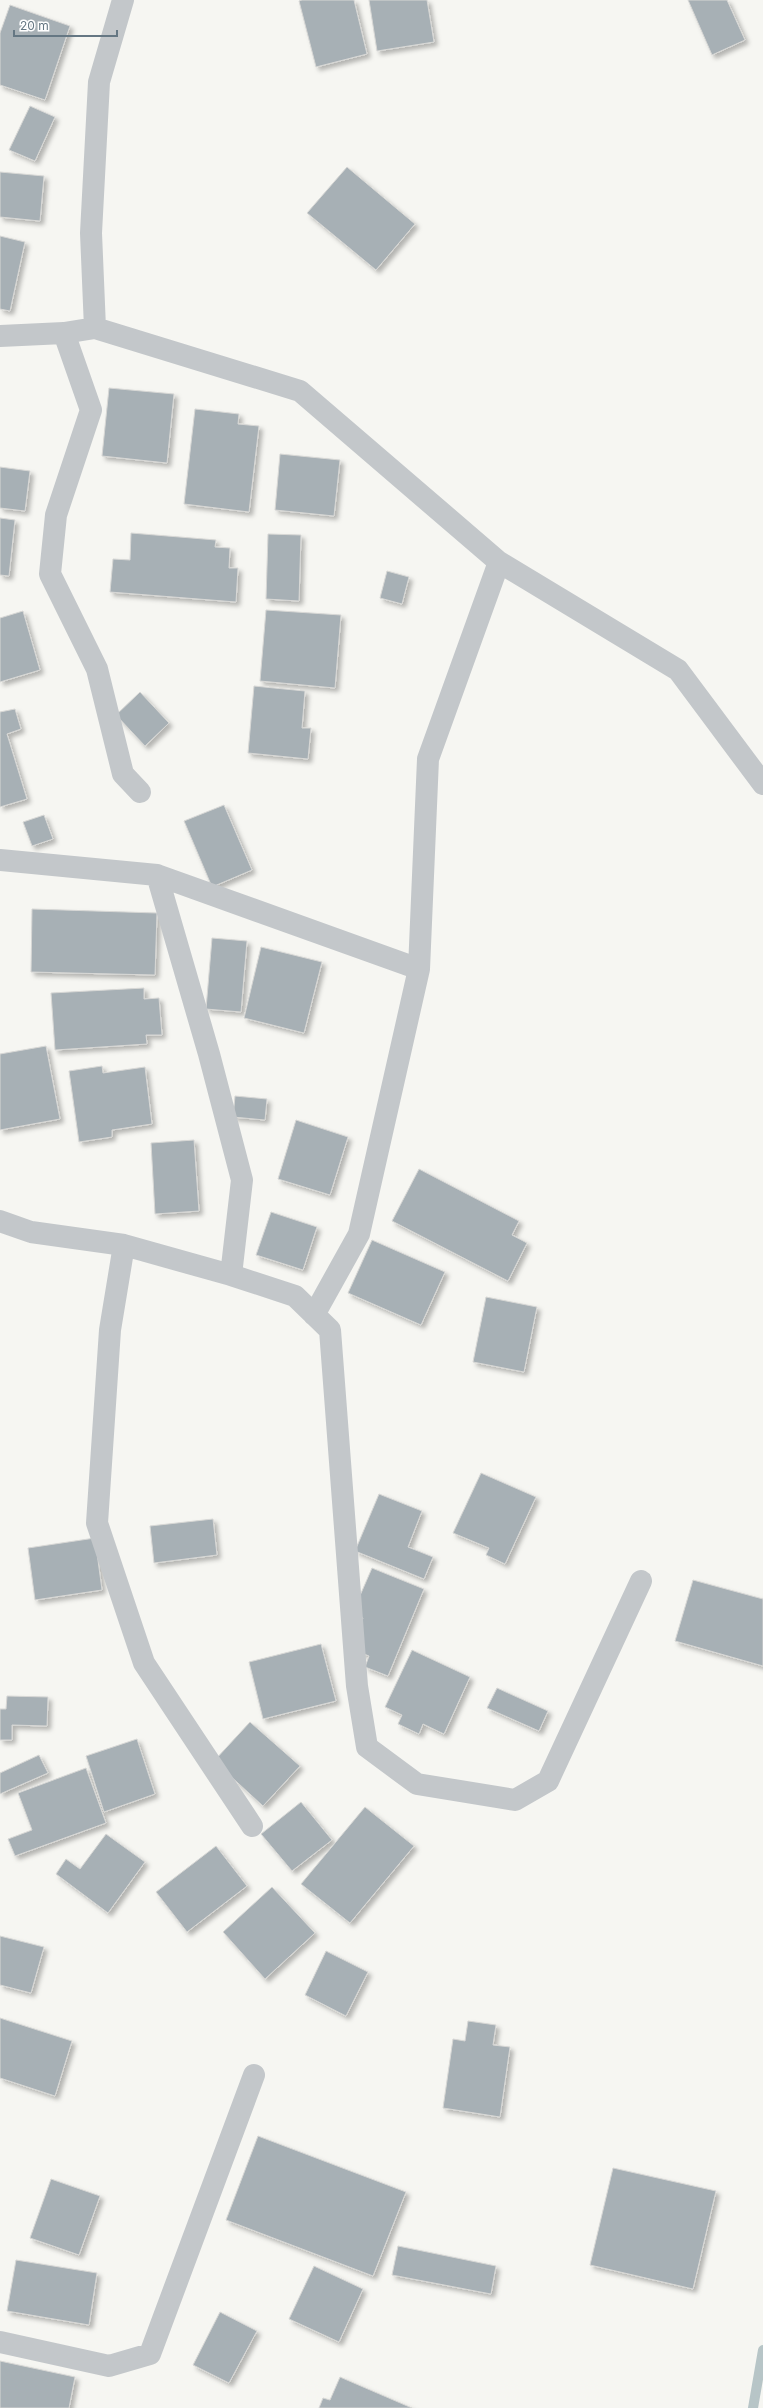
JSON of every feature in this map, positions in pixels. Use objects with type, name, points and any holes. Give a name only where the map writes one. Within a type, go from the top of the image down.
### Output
[{"type":"street","points":[[95,328],[91,234],[99,82],[123,0]]},
{"type":"street","points":[[0,336],[64,333],[95,328],[300,391],[499,562],[678,670],[763,784]]},
{"type":"street","points":[[64,333],[91,410],[56,515],[50,574],[97,669],[123,774],[140,792]]},
{"type":"street","points":[[314,1315],[359,1234],[419,969],[428,759],[499,562]]},
{"type":"street","points":[[0,860],[157,875],[419,969]]},
{"type":"street","points":[[157,875],[209,1054],[242,1180],[231,1275]]},
{"type":"street","points":[[0,1221],[31,1232],[124,1245],[231,1275],[295,1296],[330,1330],[358,1686],[367,1747],[417,1784],[515,1800],[548,1781],[642,1581]]},
{"type":"street","points":[[124,1245],[110,1330],[97,1523],[144,1663],[252,1826]]},
{"type":"street","points":[[0,2342],[109,2366],[150,2354],[254,2075]]},
{"type":"building","points":[[354,0],[367,54],[316,67],[299,1]]},
{"type":"building","points":[[369,0],[427,0],[434,42],[377,51]]},
{"type":"building","points":[[688,0],[727,0],[745,40],[712,55]]},
{"type":"building","points":[[10,5],[70,26],[45,100],[0,85],[0,33]]},
{"type":"building","points":[[30,106],[55,117],[35,161],[9,150]]},
{"type":"building","points":[[347,167],[415,224],[376,270],[307,213]]},
{"type":"building","points":[[0,172],[44,176],[40,221],[0,217]]},
{"type":"building","points":[[0,236],[25,242],[10,311],[0,309]]},
{"type":"building","points":[[109,388],[174,394],[167,463],[102,456]]},
{"type":"building","points":[[195,409],[239,414],[238,424],[259,426],[249,512],[184,504]]},
{"type":"building","points":[[280,454],[340,460],[334,516],[275,510]]},
{"type":"building","points":[[0,467],[30,471],[25,511],[0,508]]},
{"type":"building","points":[[0,518],[15,520],[9,576],[0,575]]},
{"type":"building","points":[[131,533],[216,540],[215,547],[230,548],[229,568],[238,568],[236,602],[110,592],[113,559],[130,560]]},
{"type":"building","points":[[268,534],[301,535],[299,601],[266,599]]},
{"type":"building","points":[[387,571],[409,577],[402,604],[380,598]]},
{"type":"building","points":[[266,610],[341,615],[335,688],[260,681]]},
{"type":"building","points":[[23,611],[40,670],[0,682],[0,618]]},
{"type":"building","points":[[254,686],[305,691],[302,728],[311,728],[308,759],[248,753]]},
{"type":"building","points":[[140,692],[169,723],[145,746],[116,715]]},
{"type":"building","points":[[15,709],[21,729],[7,734],[27,799],[0,807],[0,712]]},
{"type":"building","points":[[224,805],[252,870],[212,887],[184,821]]},
{"type":"building","points":[[44,815],[53,839],[32,846],[23,822]]},
{"type":"building","points":[[32,909],[157,913],[155,975],[31,972]]},
{"type":"building","points":[[212,938],[247,941],[241,1012],[206,1009]]},
{"type":"building","points":[[261,947],[322,962],[304,1033],[244,1018]]},
{"type":"building","points":[[144,988],[144,999],[159,998],[162,1035],[146,1035],[147,1044],[55,1050],[51,993]]},
{"type":"building","points":[[46,1046],[60,1119],[0,1130],[0,1054]]},
{"type":"building","points":[[102,1066],[103,1073],[145,1067],[152,1124],[112,1130],[112,1137],[79,1142],[69,1071]]},
{"type":"building","points":[[235,1096],[267,1099],[265,1120],[233,1117]]},
{"type":"building","points":[[296,1120],[348,1137],[330,1195],[278,1179]]},
{"type":"building","points":[[194,1140],[199,1211],[155,1214],[151,1143]]},
{"type":"building","points":[[419,1169],[519,1221],[512,1235],[527,1243],[508,1281],[392,1221]]},
{"type":"building","points":[[271,1212],[317,1227],[303,1270],[256,1255]]},
{"type":"building","points":[[372,1240],[445,1272],[421,1325],[348,1293]]},
{"type":"building","points":[[486,1297],[537,1307],[524,1372],[473,1362]]},
{"type":"building","points":[[481,1473],[536,1497],[505,1564],[486,1555],[489,1548],[453,1533]]},
{"type":"building","points":[[379,1494],[422,1511],[408,1547],[433,1557],[424,1579],[355,1551]]},
{"type":"building","points":[[213,1519],[217,1555],[154,1563],[150,1526]]},
{"type":"building","points":[[95,1538],[102,1590],[35,1600],[28,1548]]},
{"type":"building","points":[[372,1568],[424,1589],[388,1676],[365,1667],[369,1656],[359,1652],[359,1629],[363,1618],[359,1616],[355,1607]]},
{"type":"building","points":[[693,1580],[763,1599],[763,1666],[675,1641]]},
{"type":"building","points":[[321,1644],[336,1701],[263,1719],[249,1662]]},
{"type":"building","points":[[412,1650],[470,1677],[444,1734],[423,1724],[419,1734],[398,1724],[402,1715],[385,1707]]},
{"type":"building","points":[[497,1688],[548,1711],[539,1731],[487,1708]]},
{"type":"building","points":[[7,1696],[48,1697],[47,1726],[12,1725],[12,1740],[0,1740],[0,1709],[6,1709]]},
{"type":"building","points":[[250,1722],[300,1766],[263,1806],[214,1761]]},
{"type":"building","points":[[137,1739],[155,1794],[104,1812],[86,1756]]},
{"type":"building","points":[[39,1755],[48,1773],[0,1794],[0,1773]]},
{"type":"building","points":[[86,1768],[106,1823],[15,1856],[8,1839],[32,1830],[18,1793]]},
{"type":"building","points":[[301,1802],[332,1840],[292,1871],[261,1834]]},
{"type":"building","points":[[365,1807],[414,1846],[350,1923],[301,1884]]},
{"type":"building","points":[[106,1834],[145,1862],[108,1913],[56,1874],[66,1859],[80,1869]]},
{"type":"building","points":[[216,1846],[247,1886],[187,1932],[156,1892]]},
{"type":"building","points":[[272,1887],[315,1933],[265,1979],[223,1932]]},
{"type":"building","points":[[0,1936],[44,1947],[31,1993],[0,1985]]},
{"type":"building","points":[[326,1951],[368,1972],[346,2016],[305,1995]]},
{"type":"building","points":[[0,2018],[72,2041],[55,2096],[0,2078]]},
{"type":"building","points":[[468,2021],[496,2025],[493,2045],[510,2047],[500,2117],[443,2108],[453,2039],[465,2041]]},
{"type":"building","points":[[258,2136],[406,2192],[373,2276],[226,2220]]},
{"type":"building","points":[[613,2168],[716,2191],[693,2289],[590,2265]]},
{"type":"building","points":[[51,2179],[100,2196],[79,2255],[30,2238]]},
{"type":"building","points":[[398,2246],[496,2266],[491,2294],[392,2275]]},
{"type":"building","points":[[16,2260],[97,2273],[89,2325],[7,2311]]},
{"type":"building","points":[[314,2266],[363,2289],[339,2342],[289,2319]]},
{"type":"building","points":[[220,2312],[257,2331],[229,2383],[193,2365]]},
{"type":"building","points":[[0,2361],[75,2377],[69,2408],[0,2408]]},
{"type":"building","points":[[340,2377],[412,2408],[319,2408],[323,2398],[330,2400]]},
{"type":"waterway","points":[[753,2408],[763,2350]]}]
